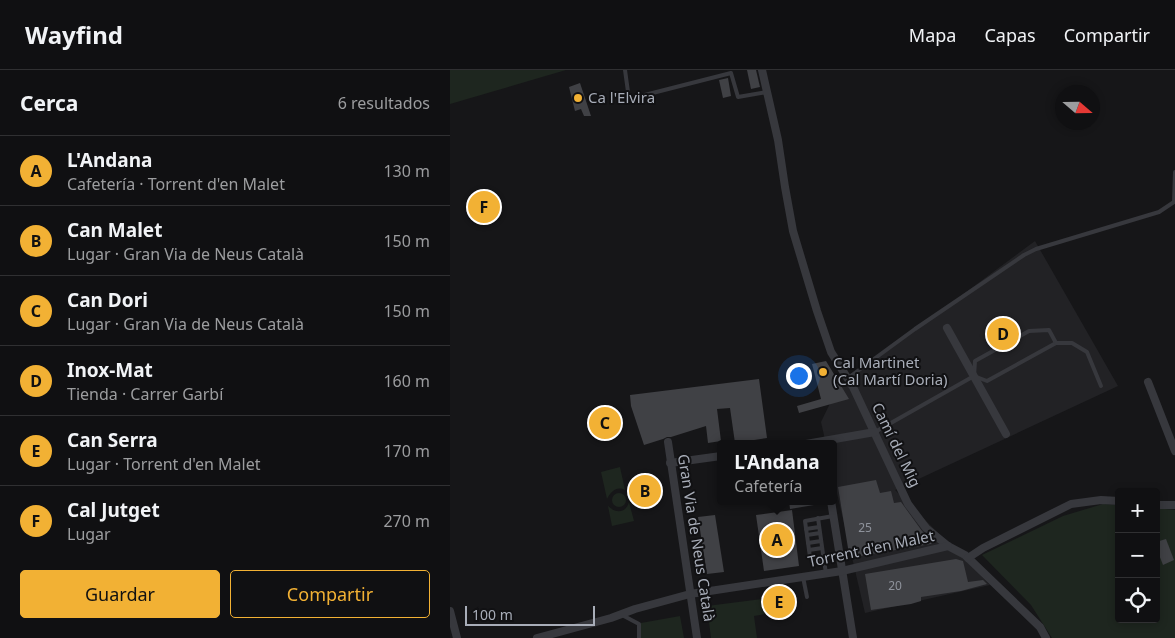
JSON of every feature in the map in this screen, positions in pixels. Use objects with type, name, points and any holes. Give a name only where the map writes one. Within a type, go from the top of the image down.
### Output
[{"type":"street","name":"Camí del Mig","points":[[762,70],[778,140],[793,231],[831,352],[848,378],[881,443],[908,504],[926,528],[948,546],[968,558],[1040,627],[1046,638]]},
{"type":"street","points":[[948,328],[1006,434]]},
{"type":"street","points":[[1148,382],[1175,451]]},
{"type":"street","points":[[836,440],[874,432]]},
{"type":"street","name":"Gran Via de Neus Català","points":[[668,442],[697,638]]},
{"type":"street","points":[[670,463],[717,457]]},
{"type":"street","points":[[968,558],[983,548],[1071,504],[1101,500],[1115,501]]},
{"type":"street","points":[[832,505],[853,638]]},
{"type":"street","points":[[1160,505],[1175,505]]},
{"type":"street","name":"Torrent d'en Malet","points":[[537,638],[690,594],[842,572],[948,546]]},
{"type":"street","points":[[450,611],[457,638]]},
{"type":"lane","points":[[624,70],[628,99],[731,73],[738,97],[767,92]]},
{"type":"lane","points":[[848,378],[915,329],[1024,255],[1036,249],[1159,212],[1174,202],[1175,172]]},
{"type":"lane","points":[[974,376],[975,361],[1028,331],[1049,330],[1056,343]]},
{"type":"lane","points":[[974,376],[987,381],[1056,343],[1072,343],[1087,352],[1102,386]]},
{"type":"lane","points":[[874,432],[974,376]]},
{"type":"lane","points":[[824,561],[810,557],[805,521],[833,516]]},
{"type":"lane","points":[[818,518],[826,574]]},
{"type":"lane","points":[[806,529],[819,527]]},
{"type":"lane","points":[[807,536],[820,533]]},
{"type":"lane","points":[[808,543],[821,541]]},
{"type":"lane","points":[[809,550],[822,548]]},
{"type":"lane","points":[[804,577],[807,597]]},
{"type":"lane","points":[[621,614],[639,624],[639,638]]},
{"type":"shaded area","points":[[450,70],[566,70],[450,104]]},
{"type":"shaded area","points":[[1035,241],[1118,386],[895,490],[990,585],[865,613],[837,493],[837,440],[825,440],[821,422],[838,387]]},
{"type":"shaded area","points":[[620,467],[625,490],[614,490],[607,499],[601,472]]},
{"type":"shaded area","points":[[616,493],[622,493],[626,500],[622,507],[616,507],[612,503],[612,497]]},
{"type":"shaded area","points":[[629,502],[634,521],[612,526],[608,506],[611,509],[620,511],[628,506]]},
{"type":"shaded area","points":[[1103,504],[1115,505],[1115,623],[1160,623],[1160,508],[1175,510],[1175,638],[1052,638],[1031,605],[982,555],[1063,516]]},
{"type":"shaded area","points":[[769,598],[770,613],[754,616],[757,638],[711,638],[707,606]]},
{"type":"shaded area","points":[[680,616],[684,638],[641,638],[641,623]]},
{"type":"building","points":[[747,70],[756,70],[760,87],[751,89]]},
{"type":"building","points":[[728,78],[731,96],[723,98],[719,80]]},
{"type":"building","name":"Ca l'Elvira","points":[[580,83],[591,116],[584,116],[581,109],[575,111],[569,87]]},
{"type":"building","points":[[491,199],[492,213],[477,215],[476,201]]},
{"type":"building","points":[[826,361],[849,399],[799,413],[797,406],[821,399],[812,364]]},
{"type":"building","points":[[759,379],[767,438],[735,440],[730,408],[717,409],[721,440],[708,443],[706,426],[644,445],[631,406],[630,395]]},
{"type":"building","points":[[613,410],[615,435],[596,436],[595,411]]},
{"type":"building","points":[[650,476],[658,501],[641,506],[639,501],[633,502],[629,488],[635,486],[633,481]]},
{"type":"building","points":[[876,480],[880,493],[891,491],[894,503],[901,502],[922,531],[933,541],[931,544],[854,557],[849,554],[838,487]]},
{"type":"building","points":[[790,505],[814,505],[790,509]]},
{"type":"building","points":[[792,510],[799,566],[764,571],[756,515]]},
{"type":"building","points":[[715,515],[724,572],[707,574],[698,517]]},
{"type":"building","points":[[1166,539],[1174,560],[1163,565],[1160,557],[1160,541]]},
{"type":"building","points":[[956,559],[963,561],[968,582],[983,580],[987,584],[961,591],[921,597],[921,601],[911,604],[871,610],[865,574]]},
{"type":"building","points":[[784,594],[787,609],[775,611],[772,596]]},
{"type":"place","name":"Ca l'Elvira","points":[[578,98]]},
{"type":"place","name":"Cal Jutget","points":[[484,207]]},
{"type":"place","name":"Inox-Mat","points":[[1003,334]]},
{"type":"place","name":"Cal Martinet (Cal Martí Doria)","points":[[823,372]]},
{"type":"place","name":"Can Dori","points":[[605,423]]},
{"type":"place","name":"Can Malet","points":[[645,491]]},
{"type":"place","name":"L'Andana","points":[[777,540]]},
{"type":"place","name":"Can Serra","points":[[779,602]]}]
